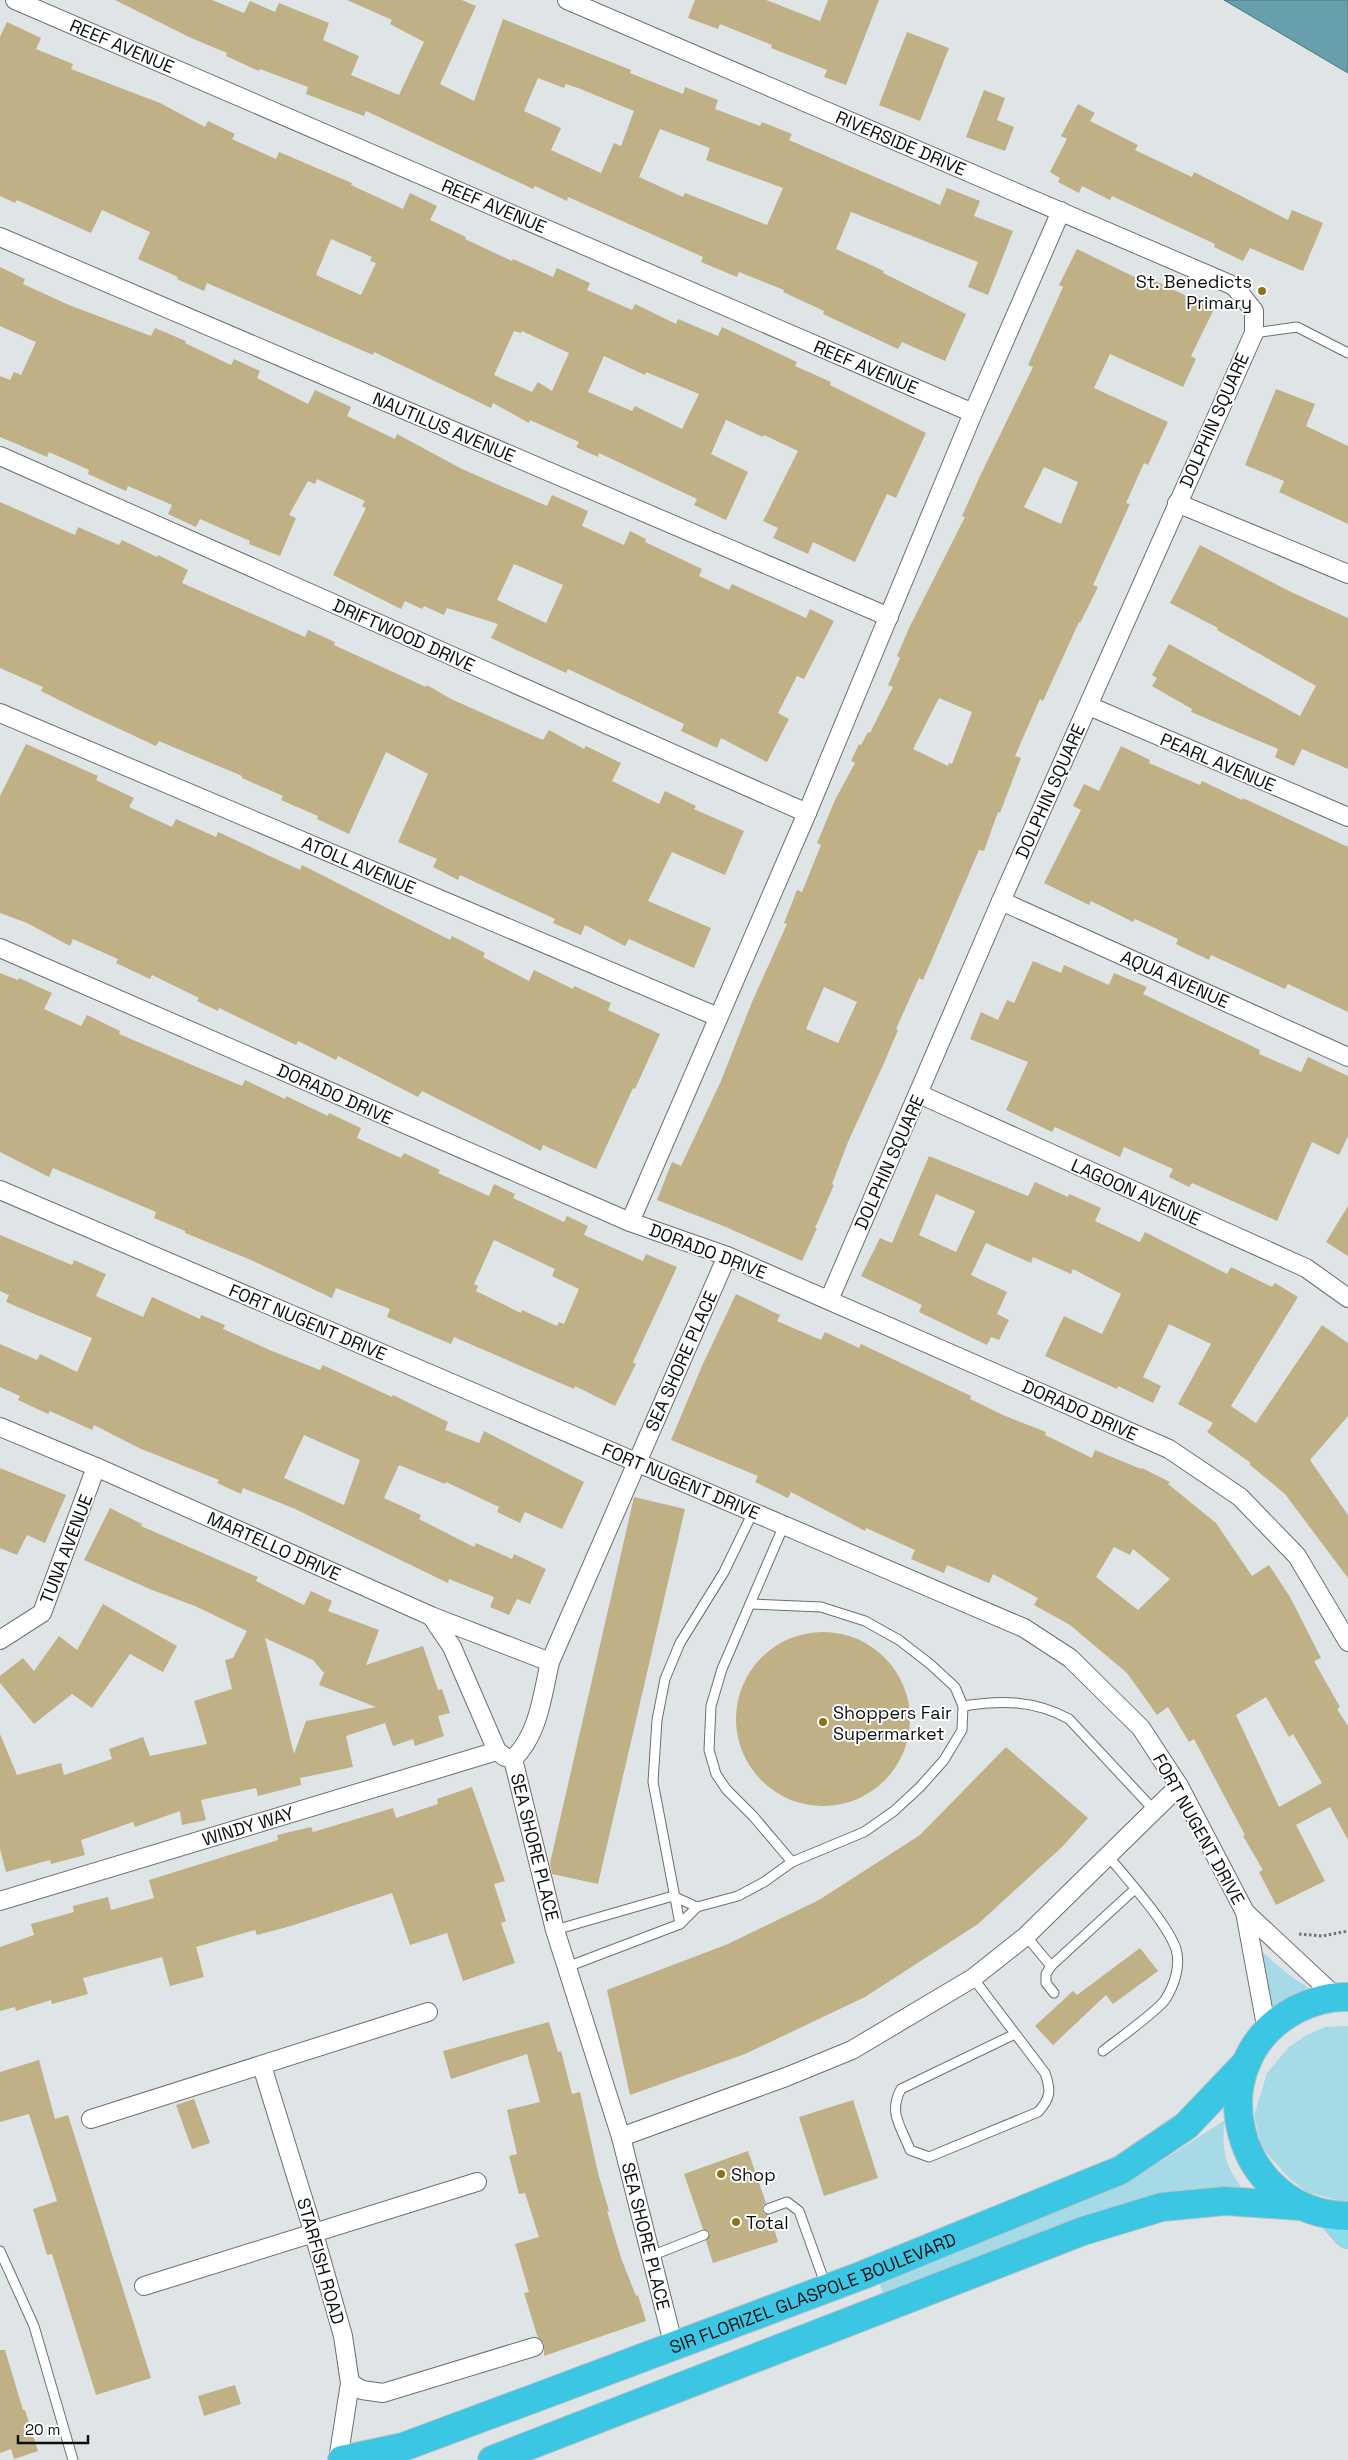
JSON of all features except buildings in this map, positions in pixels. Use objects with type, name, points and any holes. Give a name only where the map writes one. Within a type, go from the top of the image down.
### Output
[{"type":"highway","points":[[1342,1997],[1310,2002],[1287,2014],[1267,2031],[1247,2062],[1238,2094],[1239,2128],[1251,2160],[1272,2187],[1299,2206],[1343,2222]]},
{"type":"highway","name":"SIR FLORIZEL GLASPOLE BOULEVARD","points":[[340,2460],[403,2446],[674,2347],[826,2289],[1122,2170],[1186,2126],[1247,2062]]},
{"type":"highway","points":[[492,2460],[1083,2231],[1162,2207],[1225,2201],[1299,2206]]},
{"type":"street","name":"REEF AVENUE","points":[[15,0],[973,413]]},
{"type":"street","name":"RIVERSIDE DRIVE","points":[[567,0],[1234,286]]},
{"type":"street","points":[[630,1222],[807,814],[973,413],[1061,212]]},
{"type":"street","name":"NAUTILUS AVENUE","points":[[0,237],[889,617]]},
{"type":"street","name":"DOLPHIN SQUARE","points":[[829,1300],[1001,900],[1254,332],[1254,311],[1234,286]]},
{"type":"street","name":"DRIFTWOOD DRIVE","points":[[0,456],[807,814]]},
{"type":"street","points":[[1177,504],[1348,574]]},
{"type":"street","name":"PEARL AVENUE","points":[[1089,706],[1348,817]]},
{"type":"street","name":"ATOLL AVENUE","points":[[0,713],[718,1017]]},
{"type":"street","name":"AQUA AVENUE","points":[[1001,900],[1348,1057]]},
{"type":"street","name":"DORADO DRIVE","points":[[0,948],[630,1222],[727,1256],[1169,1449],[1240,1497],[1297,1556],[1348,1642]]},
{"type":"street","name":"LAGOON AVENUE","points":[[919,1094],[1306,1268],[1348,1298]]},
{"type":"street","name":"FORT NUGENT DRIVE","points":[[0,1190],[1024,1628],[1070,1658],[1141,1728],[1179,1786],[1245,1912],[1267,2031]]},
{"type":"street","name":"SEA SHORE PLACE","points":[[674,2347],[621,2138],[555,1930],[513,1759],[525,1748],[534,1730],[550,1662],[727,1256]]},
{"type":"street","name":"MARTELLO DRIVE","points":[[0,1427],[96,1467],[431,1616],[550,1662]]},
{"type":"street","name":"TUNA AVENUE","points":[[0,1640],[42,1613],[96,1467]]},
{"type":"street","points":[[431,1616],[452,1647],[497,1751],[513,1759]]},
{"type":"street","name":"WINDY WAY","points":[[0,1901],[497,1751]]},
{"type":"street","points":[[621,2138],[786,2077],[852,2050],[973,1978],[1026,1936],[1179,1786]]},
{"type":"street","name":"FORT NUGENT DRIVE","points":[[1245,1912],[1342,1997]]},
{"type":"street","points":[[91,2119],[428,2012]]},
{"type":"street","name":"STARFISH ROAD","points":[[262,2066],[314,2234],[343,2336],[350,2383],[340,2460]]},
{"type":"street","points":[[144,2286],[477,2182]]},
{"type":"street","points":[[350,2383],[362,2390],[383,2394],[534,2347]]},
{"type":"lane","points":[[1254,332],[1297,327],[1348,353]]},
{"type":"lane","points":[[680,1924],[673,1896],[653,1782],[657,1720],[665,1679],[680,1643],[724,1572],[753,1512]]},
{"type":"lane","points":[[784,1525],[722,1669],[712,1706],[709,1750],[716,1774],[726,1789],[753,1816],[792,1862]]},
{"type":"lane","points":[[567,1967],[680,1924],[696,1907],[738,1896],[764,1882],[792,1862],[864,1832],[894,1811],[920,1787],[944,1760],[962,1730],[963,1706],[955,1687],[930,1664],[899,1640],[865,1621],[821,1607],[750,1604]]},
{"type":"lane","points":[[963,1706],[996,1701],[1026,1703],[1051,1709],[1069,1719],[1154,1810]]},
{"type":"lane","points":[[1103,2051],[1164,2002],[1173,1986],[1177,1966],[1176,1949],[1157,1917],[1109,1856]]},
{"type":"lane","points":[[1054,1993],[1046,1983],[1046,1974],[1051,1966],[1135,1889]]},
{"type":"lane","points":[[555,1930],[673,1896],[696,1907]]},
{"type":"lane","points":[[1026,1936],[1051,1966]]},
{"type":"lane","points":[[973,1978],[1016,2034],[1045,2073],[1050,2089],[1048,2101],[1038,2112],[929,2157],[910,2150],[894,2111],[894,2102],[901,2089],[1016,2034]]},
{"type":"lane","points":[[768,2209],[787,2202],[799,2211],[826,2289]]},
{"type":"lane","points":[[651,2256],[704,2234]]},
{"type":"lane","points":[[0,2251],[34,2326],[73,2460]]},
{"type":"shaded area","points":[[1224,0],[1348,0],[1348,73]]},
{"type":"shaded area","points":[[1262,1952],[1289,1975],[1318,1994],[1270,2016]]},
{"type":"shaded area","points":[[1348,2026],[1348,2203],[1307,2192],[1290,2179],[1262,2148],[1254,2116],[1267,2073],[1289,2047],[1305,2036],[1325,2027]]},
{"type":"shaded area","points":[[1225,2120],[1224,2151],[1226,2160],[1246,2193],[886,2300],[877,2278],[1133,2180]]},
{"type":"place","name":"St. Benedicts Primary","points":[[1262,291]]},
{"type":"place","name":"Shoppers Fair Supermarket","points":[[823,1722]]},
{"type":"place","name":"Shop","points":[[721,2174]]},
{"type":"place","name":"Total","points":[[736,2222]]}]
